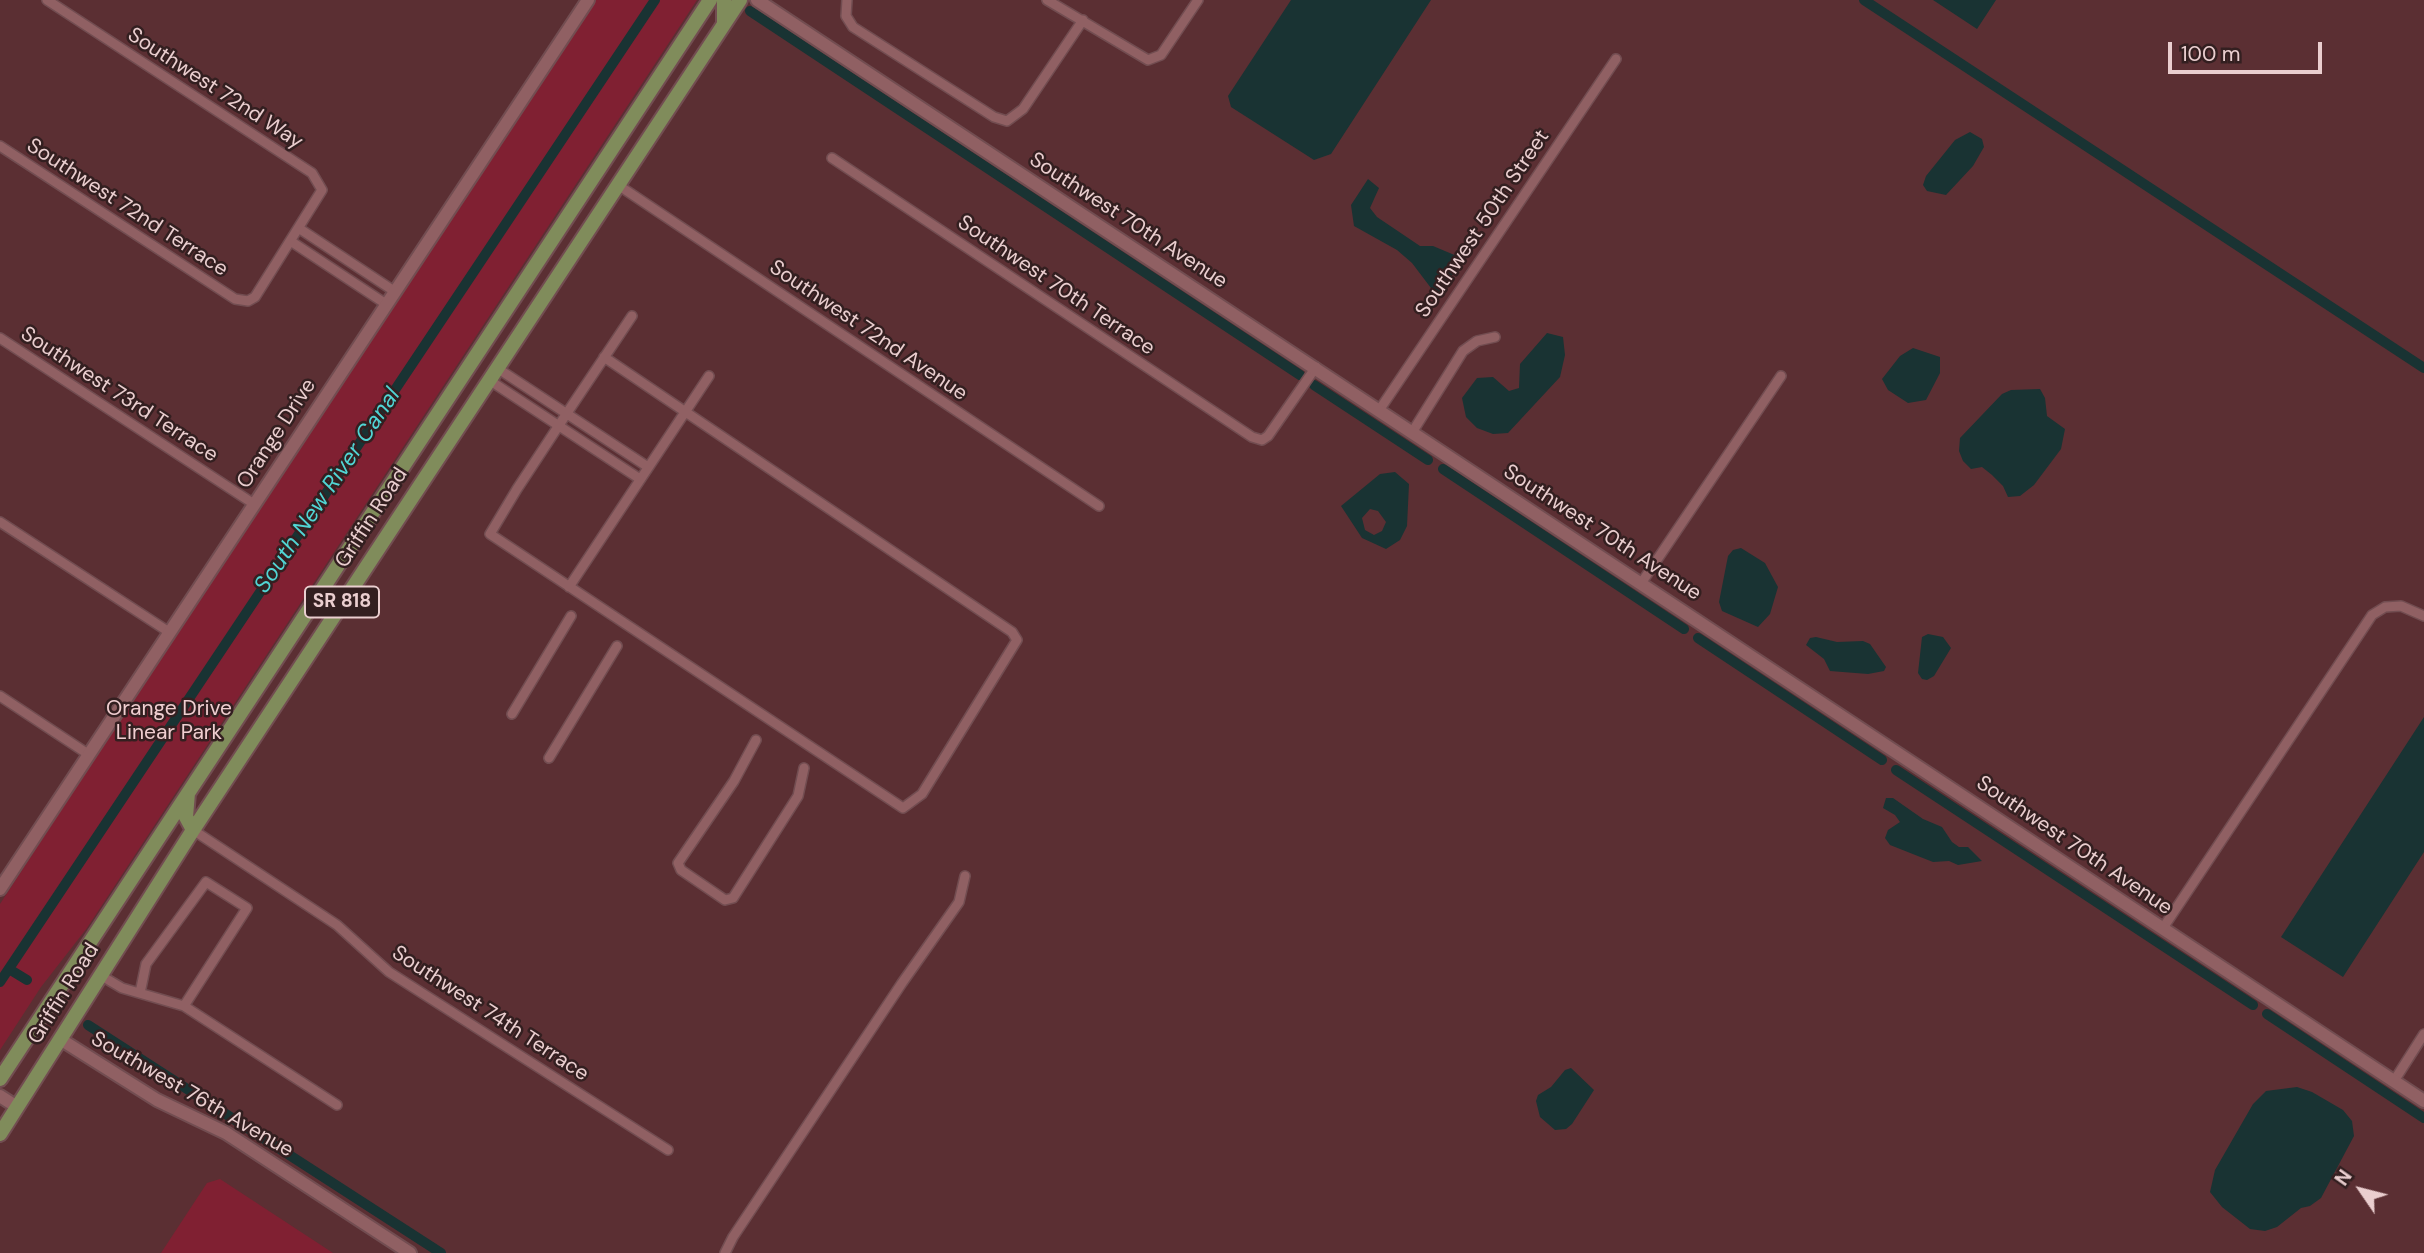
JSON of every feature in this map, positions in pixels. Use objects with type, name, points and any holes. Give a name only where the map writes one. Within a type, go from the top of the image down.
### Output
[{"type":"main road","name":"Griffin Road","points":[[0,1079],[710,0]]},
{"type":"main road","points":[[723,0],[724,25]]},
{"type":"main road","name":"Griffin Road","points":[[0,1134],[4,1118],[18,1107],[193,830],[740,0]]},
{"type":"main road","points":[[188,791],[186,817],[193,830]]},
{"type":"main road","points":[[164,828],[172,839],[174,860]]},
{"type":"street","name":"Southwest 72nd Way","points":[[47,0],[312,173],[322,190],[300,229]]},
{"type":"street","name":"Orange Drive","points":[[0,889],[588,0]]},
{"type":"street","name":"Southwest 70th Avenue","points":[[757,0],[2424,1101]]},
{"type":"street","points":[[1047,0],[1148,60],[1161,55],[1198,0]]},
{"type":"street","points":[[846,1],[846,16],[853,27],[993,117],[1007,121],[1023,109],[1083,20]]},
{"type":"street","name":"Southwest 50th Street","points":[[1380,409],[1616,59]]},
{"type":"street","name":"Southwest 72nd Terrace","points":[[0,146],[234,299],[248,301],[255,297],[292,242]]},
{"type":"street","name":"Southwest 70th Terrace","points":[[832,158],[1252,437],[1262,440],[1268,436],[1316,367]]},
{"type":"street","name":"Southwest 72nd Avenue","points":[[618,185],[1099,506]]},
{"type":"street","points":[[386,304],[292,242],[300,229],[394,291]]},
{"type":"street","points":[[604,357],[1012,632],[1017,640],[922,794],[903,808],[490,534],[559,426],[604,357],[632,316]]},
{"type":"street","points":[[1413,431],[1463,351],[1478,341],[1495,337]]},
{"type":"street","name":"Southwest 73rd Terrace","points":[[0,338],[254,504]]},
{"type":"street","points":[[493,374],[567,414],[648,467]]},
{"type":"street","points":[[493,374],[559,426],[640,479]]},
{"type":"street","points":[[569,587],[709,376]]},
{"type":"street","points":[[1642,582],[1781,376]]},
{"type":"street","points":[[0,522],[169,632]]},
{"type":"street","points":[[2163,928],[2372,615],[2385,607],[2402,606],[2424,617]]},
{"type":"street","points":[[512,714],[571,616]]},
{"type":"street","points":[[548,758],[617,646]]},
{"type":"street","points":[[0,696],[88,754]]},
{"type":"street","points":[[755,740],[734,781],[678,863],[681,870],[725,900],[733,898],[798,796],[804,768]]},
{"type":"street","name":"Southwest 74th Terrace","points":[[193,830],[337,925],[389,972],[668,1150]]},
{"type":"street","points":[[725,1253],[817,1110],[959,902],[965,877]]},
{"type":"street","points":[[140,993],[146,964],[206,882],[244,903],[247,908],[184,1006]]},
{"type":"street","points":[[100,975],[122,988],[184,1006],[337,1105]]},
{"type":"street","points":[[2394,1081],[2424,1034]]},
{"type":"street","name":"Southwest 76th Avenue","points":[[60,1039],[157,1100],[226,1133],[410,1253]]},
{"type":"street","points":[[0,1096],[18,1107]]},
{"type":"green space","name":"Orange Drive Linear Park","points":[[595,0],[697,0],[87,928],[41,987],[0,1050],[0,904],[259,506],[318,421]]},
{"type":"green space","points":[[220,1179],[333,1253],[161,1253],[207,1183]]},
{"type":"water","points":[[1291,0],[1431,0],[1331,154],[1314,160],[1231,107],[1228,96]]},
{"type":"water","points":[[1933,0],[1996,0],[1977,29]]},
{"type":"water","points":[[1970,132],[1982,139],[1984,147],[1973,166],[1946,195],[1927,191],[1923,185],[1926,176],[1955,140]]},
{"type":"water","points":[[1368,179],[1379,188],[1370,208],[1377,217],[1420,246],[1433,246],[1464,259],[1440,292],[1434,292],[1412,263],[1397,250],[1354,226],[1351,205]]},
{"type":"water","points":[[1547,333],[1563,337],[1565,355],[1560,377],[1508,433],[1493,434],[1477,428],[1466,417],[1462,398],[1477,378],[1493,377],[1509,391],[1519,388],[1520,364]]},
{"type":"water","points":[[1913,348],[1940,357],[1940,373],[1926,400],[1908,403],[1888,390],[1882,379],[1900,356]]},
{"type":"water","points":[[2040,389],[2045,398],[2047,416],[2065,429],[2061,449],[2034,485],[2020,496],[2008,497],[2003,486],[1982,467],[1971,469],[1963,461],[1959,451],[1960,438],[2002,394],[2011,390]]},
{"type":"water","points":[[1395,472],[1409,484],[1407,526],[1400,540],[1386,549],[1362,538],[1341,506],[1380,474]],"holes":[[[1370,509],[1378,511],[1386,522],[1382,531],[1374,535],[1365,530],[1362,518]]]},
{"type":"water","points":[[1741,548],[1765,563],[1778,587],[1770,614],[1758,627],[1722,611],[1719,602],[1728,556],[1733,550]]},
{"type":"water","points":[[1928,634],[1943,637],[1951,648],[1934,676],[1927,680],[1922,679],[1918,673],[1922,637]]},
{"type":"water","points":[[1810,638],[1837,642],[1863,641],[1870,644],[1886,667],[1884,671],[1868,674],[1830,671],[1824,659],[1806,645]]},
{"type":"water","points":[[2424,717],[2424,852],[2343,977],[2281,937]]},
{"type":"water","points":[[1886,798],[1893,798],[1923,819],[1942,827],[1952,842],[1959,847],[1968,847],[1982,861],[1958,865],[1949,861],[1933,862],[1890,845],[1885,838],[1888,830],[1900,822],[1895,815],[1883,808]]},
{"type":"water","points":[[1571,1068],[1594,1090],[1572,1124],[1566,1129],[1555,1130],[1540,1117],[1536,1101],[1538,1095],[1551,1087],[1565,1070]]},
{"type":"water","points":[[2297,1087],[2312,1092],[2343,1110],[2352,1121],[2354,1136],[2321,1198],[2310,1206],[2301,1208],[2277,1227],[2265,1231],[2250,1229],[2222,1207],[2210,1192],[2215,1170],[2253,1104],[2266,1091]]},
{"type":"waterway","name":"South New River Canal","points":[[0,982],[655,0]]},
{"type":"waterway","points":[[1864,0],[2424,368]]},
{"type":"waterway","points":[[750,11],[1300,375]]},
{"type":"waterway","points":[[1314,385],[1428,460]]},
{"type":"waterway","points":[[1443,469],[1684,629]]},
{"type":"waterway","points":[[1698,638],[1882,760]]},
{"type":"waterway","points":[[1896,770],[2253,1005]]},
{"type":"waterway","points":[[9,969],[27,980]]},
{"type":"waterway","points":[[2267,1014],[2424,1118]]},
{"type":"waterway","points":[[88,1025],[441,1253]]}]
